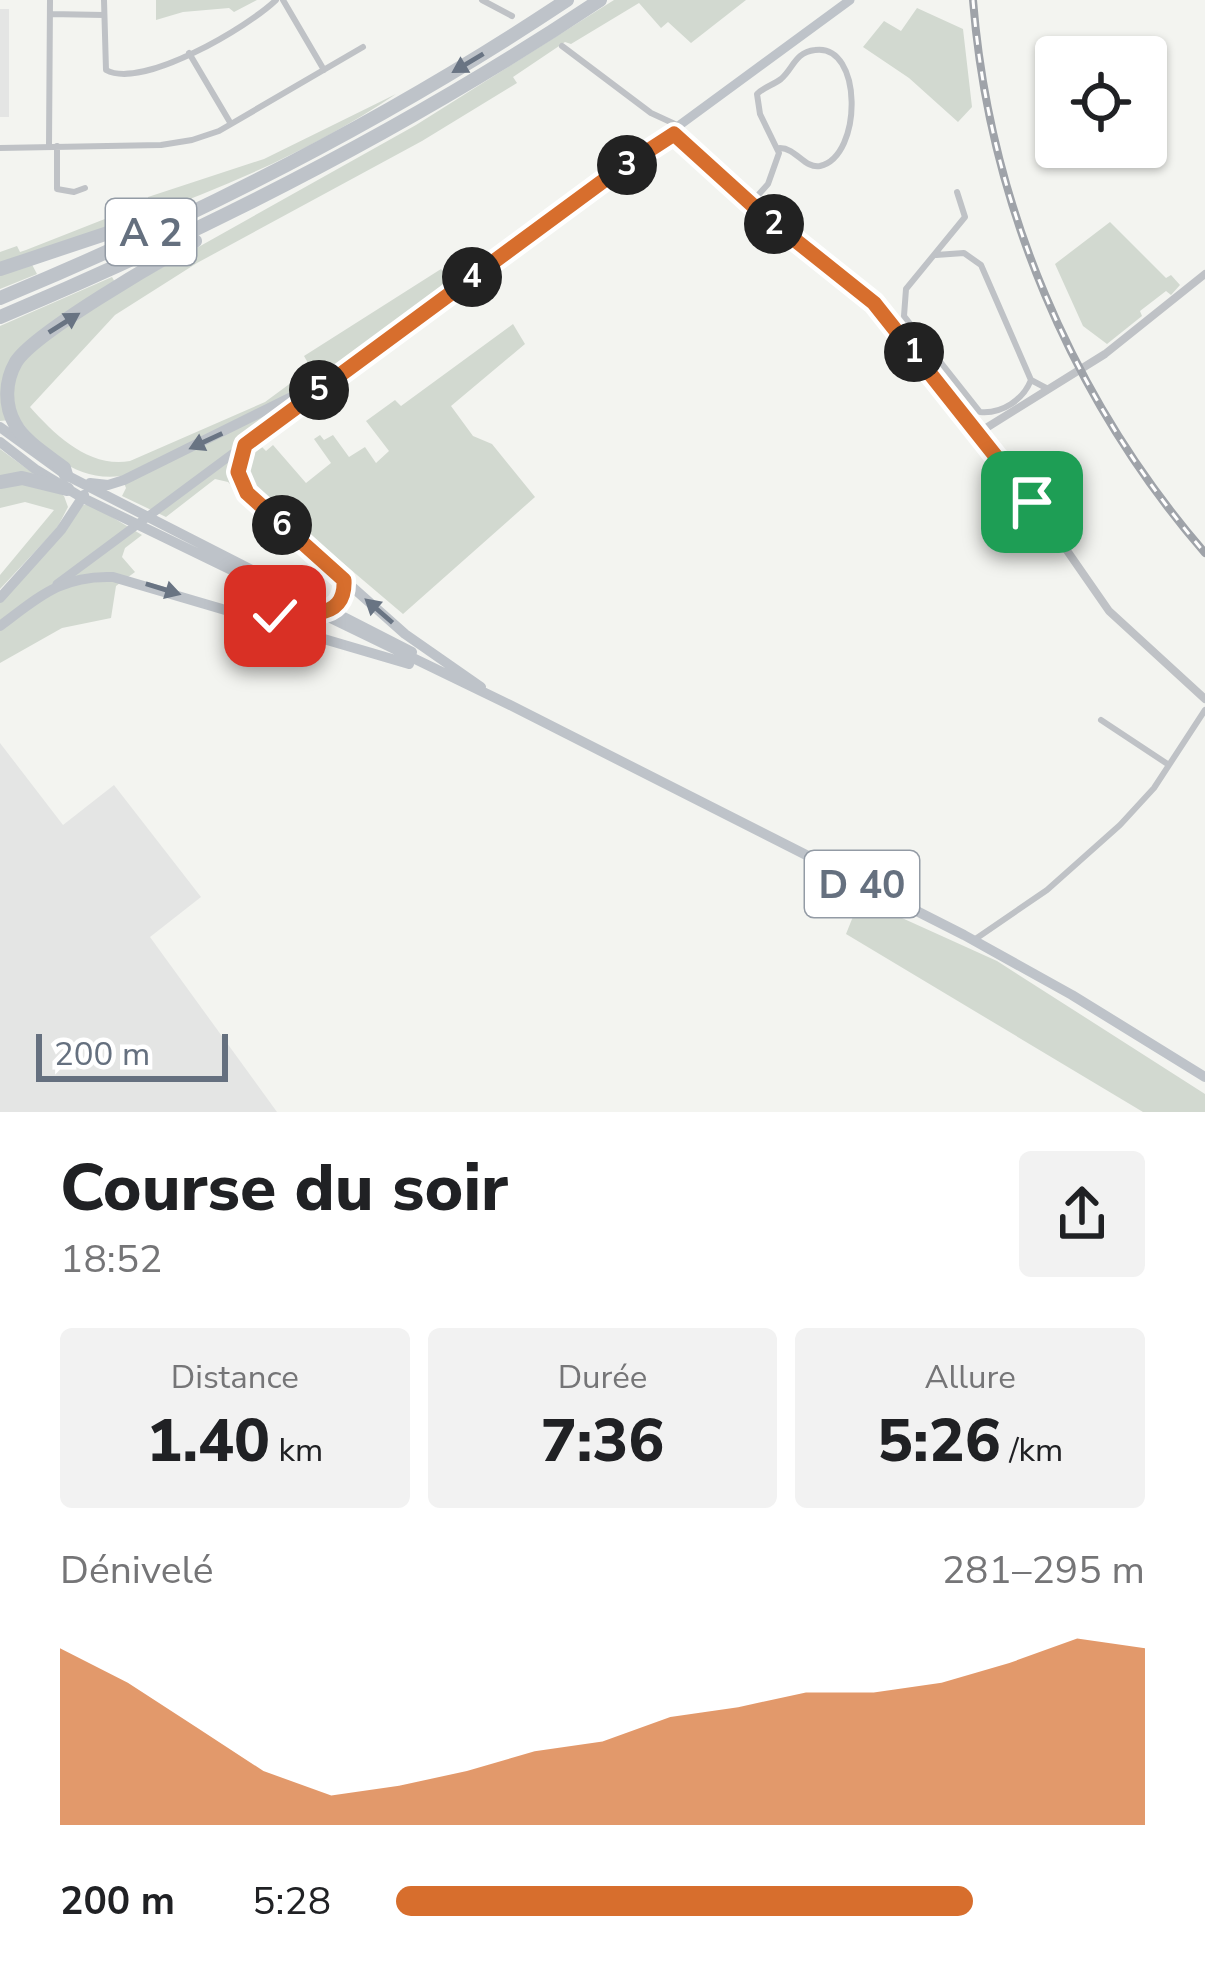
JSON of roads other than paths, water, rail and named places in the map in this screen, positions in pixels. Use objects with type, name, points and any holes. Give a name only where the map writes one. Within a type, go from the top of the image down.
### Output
[{"type":"highway","name":"A 2","points":[[0,298],[299,160],[567,0]]},
{"type":"highway","name":"A 2","points":[[0,317],[147,254],[307,176],[440,101],[600,0]]},
{"type":"highway","points":[[0,269],[157,218],[299,160]]},
{"type":"highway","points":[[73,485],[64,467],[22,434],[10,413],[8,385],[20,356],[46,334],[135,278],[307,176]]},
{"type":"highway","points":[[0,482],[22,478],[73,485]]},
{"type":"main road","points":[[0,626],[850,0]]},
{"type":"main road","points":[[0,598],[62,530],[73,485],[124,480],[348,369]]},
{"type":"main road","name":"D 40","points":[[0,427],[73,485],[114,500],[126,512]]},
{"type":"main road","name":"D 40","points":[[0,442],[73,485],[332,609],[510,705]]},
{"type":"main road","points":[[245,445],[238,472],[247,493],[418,644],[484,689]]},
{"type":"main road","points":[[114,500],[115,489],[124,480]]},
{"type":"main road","name":"D 40","points":[[167,532],[281,605],[316,613],[510,705],[974,940],[1205,1078]]},
{"type":"main road","name":"D 40","points":[[55,585],[88,577],[123,578],[457,681]]},
{"type":"main road","name":"D 40","points":[[268,578],[280,586],[281,605]]},
{"type":"main road","points":[[316,613],[332,609],[344,594],[344,580]]},
{"type":"main road","points":[[268,621],[281,605]]},
{"type":"street","points":[[50,0],[58,189],[86,188]]},
{"type":"street","points":[[104,0],[107,72],[134,74],[154,68],[253,19],[280,0],[324,70]]},
{"type":"street","points":[[482,0],[512,16]]},
{"type":"street","points":[[50,14],[104,15]]},
{"type":"street","points":[[562,46],[672,132]]},
{"type":"street","points":[[0,148],[171,144],[196,139],[231,124],[363,47]]},
{"type":"street","points":[[826,52],[848,72],[848,138],[817,166],[793,149],[780,148],[772,142],[760,114],[757,94],[783,77],[800,55],[826,52]]},
{"type":"street","points":[[189,53],[231,124]]},
{"type":"street","points":[[652,113],[750,204],[860,290],[890,321],[1043,517],[1109,611],[1205,699]]},
{"type":"street","points":[[750,204],[770,181],[780,148]]},
{"type":"street","points":[[957,192],[965,215],[908,286],[903,311],[978,411],[1005,407],[1025,394],[1030,380]]},
{"type":"street","points":[[953,234],[964,253],[984,269],[1030,380],[1048,389]]},
{"type":"street","points":[[935,255],[964,253]]},
{"type":"street","points":[[978,434],[1092,362],[1205,274]]},
{"type":"street","points":[[890,321],[903,311]]},
{"type":"street","points":[[974,940],[1041,894],[1097,847],[1143,801],[1205,710]]},
{"type":"street","points":[[1101,721],[1169,765]]},
{"type":"railway","points":[[973,0],[997,150],[1045,295],[1115,430],[1205,553]]}]
